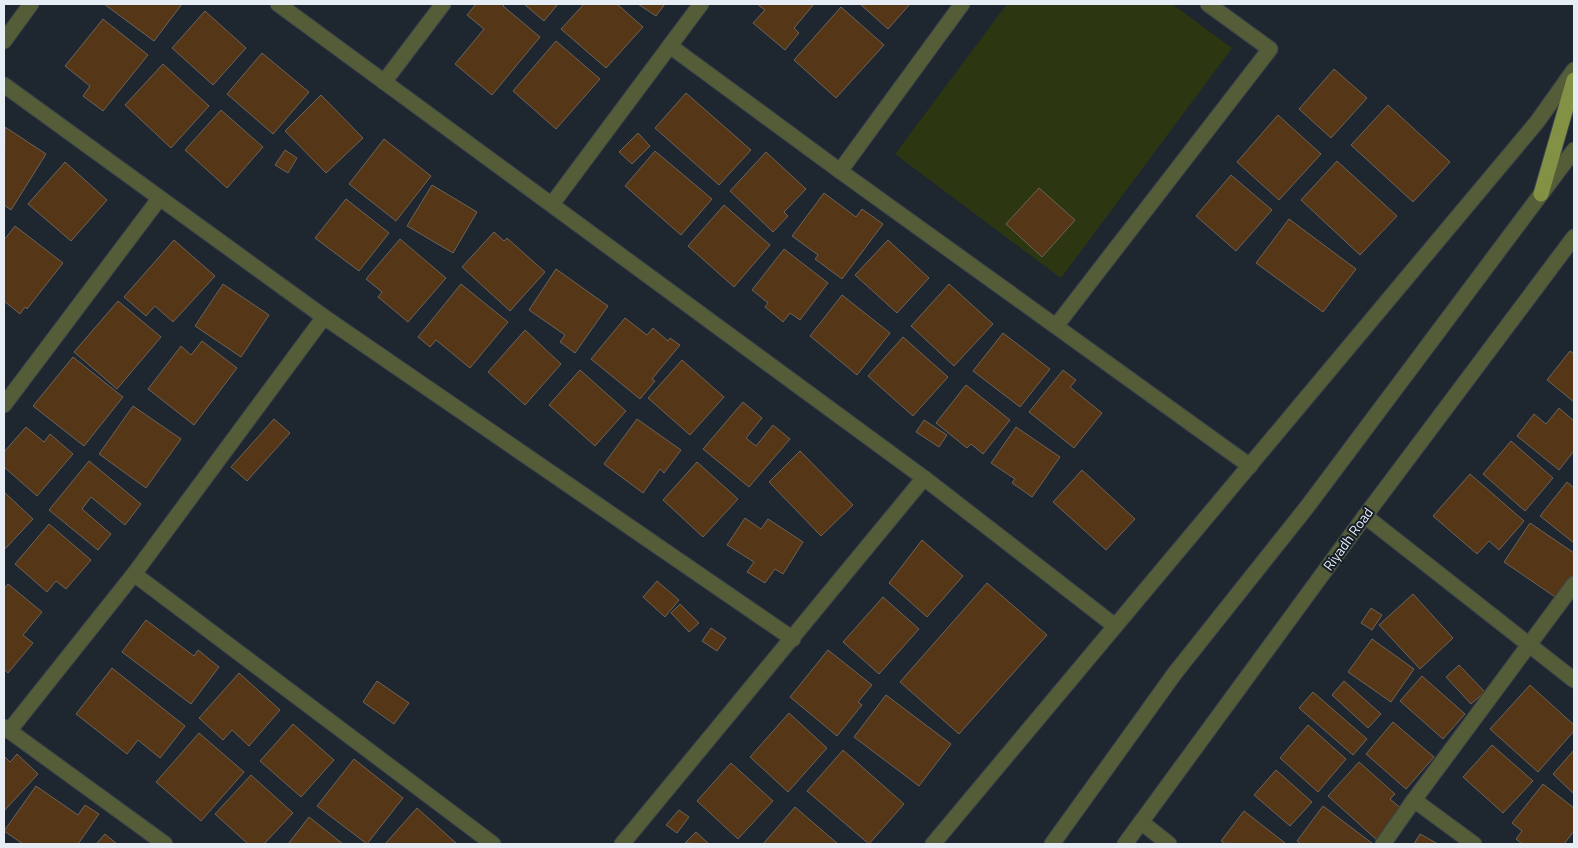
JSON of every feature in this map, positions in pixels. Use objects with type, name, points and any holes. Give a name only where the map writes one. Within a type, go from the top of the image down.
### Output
[{"type":"main road","points":[[1541,194],[1574,80]]},
{"type":"street","points":[[4,41],[31,4]]},
{"type":"street","points":[[278,4],[924,478],[1115,626]]},
{"type":"street","points":[[384,82],[443,4]]},
{"type":"street","points":[[552,204],[701,4]]},
{"type":"street","points":[[840,171],[962,4]]},
{"type":"street","points":[[1056,326],[1270,49],[1208,4]]},
{"type":"street","points":[[670,46],[840,171],[1250,466]]},
{"type":"street","points":[[933,844],[1537,122],[1574,70]]},
{"type":"street","points":[[4,85],[159,199],[324,316],[793,639]]},
{"type":"street","points":[[1052,844],[1175,672],[1307,507],[1574,150]]},
{"type":"street","points":[[4,405],[159,199]]},
{"type":"street","name":"Riyadh Road","points":[[1125,844],[1365,516],[1574,237]]},
{"type":"street","points":[[166,844],[6,729],[134,574],[324,316]]},
{"type":"street","points":[[622,844],[924,478]]},
{"type":"street","points":[[1365,516],[1574,680]]},
{"type":"street","points":[[134,574],[493,844]]},
{"type":"street","points":[[1383,844],[1527,645],[1574,584]]},
{"type":"street","points":[[1414,800],[1474,844]]},
{"type":"street","points":[[1141,822],[1169,844]]},
{"type":"green space","points":[[1007,4],[1172,4],[1232,48],[1061,278],[895,154]]},
{"type":"building","points":[[104,4],[182,4],[154,41]]},
{"type":"building","points":[[476,4],[505,4],[503,6],[540,37],[492,95],[455,64],[484,29],[467,15]]},
{"type":"building","points":[[524,4],[558,4],[544,21]]},
{"type":"building","points":[[584,4],[617,4],[643,27],[606,68],[561,29]]},
{"type":"building","points":[[638,4],[665,4],[656,16]]},
{"type":"building","points":[[757,4],[814,4],[794,28],[799,33],[785,50],[753,23],[765,10]]},
{"type":"building","points":[[860,4],[910,4],[888,29]]},
{"type":"building","points":[[841,7],[884,45],[836,98],[794,60]]},
{"type":"building","points":[[205,11],[246,48],[213,85],[172,48]]},
{"type":"building","points":[[103,19],[148,55],[103,111],[83,96],[90,86],[65,66]]},
{"type":"building","points":[[556,41],[600,79],[556,129],[513,91]]},
{"type":"building","points":[[262,53],[309,92],[273,134],[227,94]]},
{"type":"building","points":[[163,64],[209,106],[171,148],[125,105]]},
{"type":"building","points":[[1334,69],[1367,98],[1331,138],[1299,109]]},
{"type":"building","points":[[686,93],[751,150],[719,185],[655,128]]},
{"type":"building","points":[[321,95],[363,138],[326,173],[285,131]]},
{"type":"building","points":[[1388,105],[1450,162],[1413,202],[1351,145]]},
{"type":"building","points":[[221,110],[263,147],[227,188],[185,150]]},
{"type":"building","points":[[1278,115],[1321,154],[1279,200],[1237,162]]},
{"type":"building","points":[[5,127],[46,154],[11,210],[4,205]]},
{"type":"building","points":[[638,133],[650,146],[632,164],[619,152]]},
{"type":"building","points":[[384,139],[431,176],[396,221],[349,184]]},
{"type":"building","points":[[285,150],[297,158],[288,173],[275,165]]},
{"type":"building","points":[[655,151],[712,199],[681,235],[625,186]]},
{"type":"building","points":[[766,152],[806,189],[784,212],[788,216],[773,232],[730,191]]},
{"type":"building","points":[[1337,161],[1397,216],[1360,255],[1301,200]]},
{"type":"building","points":[[65,162],[107,200],[71,241],[28,204]]},
{"type":"building","points":[[1231,175],[1272,210],[1236,251],[1196,216]]},
{"type":"building","points":[[432,185],[477,212],[453,253],[407,226]]},
{"type":"building","points":[[1039,188],[1075,220],[1042,257],[1006,224]]},
{"type":"building","points":[[824,193],[856,217],[862,209],[883,224],[842,279],[815,259],[818,255],[792,236]]},
{"type":"building","points":[[346,199],[389,233],[359,271],[315,238]]},
{"type":"building","points":[[724,205],[770,245],[734,287],[688,246]]},
{"type":"building","points":[[1289,219],[1356,269],[1323,312],[1256,263]]},
{"type":"building","points":[[15,226],[63,263],[27,309],[25,307],[20,314],[4,301],[4,240]]},
{"type":"building","points":[[494,232],[504,241],[507,238],[545,272],[510,311],[462,267]]},
{"type":"building","points":[[400,239],[446,278],[408,322],[378,297],[382,292],[366,279]]},
{"type":"building","points":[[174,240],[215,276],[173,322],[155,306],[146,316],[124,297]]},
{"type":"building","points":[[888,240],[929,278],[897,313],[855,275]]},
{"type":"building","points":[[784,249],[828,283],[800,320],[790,313],[783,322],[765,307],[768,303],[752,290]]},
{"type":"building","points":[[556,269],[608,306],[575,353],[560,342],[565,335],[529,310]]},
{"type":"building","points":[[223,284],[269,315],[241,357],[195,326]]},
{"type":"building","points":[[461,284],[508,322],[470,368],[436,340],[430,347],[418,337]]},
{"type":"building","points":[[949,284],[993,324],[954,366],[911,326]]},
{"type":"building","points":[[842,295],[890,333],[857,375],[810,336]]},
{"type":"building","points":[[118,301],[161,337],[117,389],[74,352]]},
{"type":"building","points":[[625,318],[647,335],[653,328],[668,341],[670,338],[680,345],[652,379],[655,381],[640,399],[591,359]]},
{"type":"building","points":[[525,330],[561,364],[525,405],[488,372]]},
{"type":"building","points":[[1003,333],[1050,369],[1020,407],[973,371]]},
{"type":"building","points":[[903,337],[948,377],[913,416],[868,376]]},
{"type":"building","points":[[202,341],[237,368],[194,425],[148,389],[181,346],[191,355]]},
{"type":"building","points":[[1570,351],[1574,354],[1574,402],[1547,380]]},
{"type":"building","points":[[73,357],[123,397],[84,446],[33,406]]},
{"type":"building","points":[[682,360],[724,397],[690,435],[648,398]]},
{"type":"building","points":[[580,370],[626,411],[595,446],[549,405]]},
{"type":"building","points":[[1063,370],[1076,380],[1070,387],[1102,413],[1074,448],[1029,412]]},
{"type":"building","points":[[966,385],[1010,420],[983,454],[971,444],[967,448],[936,423]]},
{"type":"building","points":[[743,402],[762,418],[746,438],[756,446],[773,425],[790,439],[749,487],[703,449]]},
{"type":"building","points":[[133,406],[181,439],[146,488],[99,454]]},
{"type":"building","points":[[1559,408],[1574,421],[1574,451],[1559,470],[1517,436],[1534,414],[1546,424]]},
{"type":"building","points":[[274,419],[290,433],[247,481],[231,467]]},
{"type":"building","points":[[637,419],[681,450],[664,473],[660,469],[643,493],[604,464]]},
{"type":"building","points":[[924,420],[947,435],[939,447],[916,432]]},
{"type":"building","points":[[26,427],[44,442],[50,434],[73,454],[37,496],[4,467],[4,452]]},
{"type":"building","points":[[1016,427],[1060,457],[1032,497],[1012,483],[1015,479],[991,463]]},
{"type":"building","points":[[1511,441],[1553,478],[1525,511],[1483,474]]},
{"type":"building","points":[[800,451],[853,505],[821,536],[769,482]]},
{"type":"building","points":[[89,461],[141,504],[125,525],[91,497],[82,509],[111,534],[98,550],[49,510]]},
{"type":"building","points":[[697,462],[738,499],[703,537],[663,500]]},
{"type":"building","points":[[1082,470],[1135,519],[1106,550],[1053,502]]},
{"type":"building","points":[[1470,474],[1524,521],[1499,550],[1489,541],[1477,554],[1433,516]]},
{"type":"building","points":[[1567,482],[1574,488],[1574,543],[1540,516]]},
{"type":"building","points":[[4,492],[33,519],[4,550]]},
{"type":"building","points":[[745,518],[761,529],[768,519],[803,542],[783,574],[775,569],[765,583],[747,572],[754,562],[727,545]]},
{"type":"building","points":[[1530,523],[1574,553],[1574,581],[1561,601],[1504,562]]},
{"type":"building","points":[[49,524],[91,560],[66,589],[56,581],[47,592],[15,564]]},
{"type":"building","points":[[922,540],[963,576],[927,617],[889,583]]},
{"type":"building","points":[[657,581],[679,600],[665,617],[643,597]]},
{"type":"building","points":[[987,583],[1047,635],[959,734],[900,682]]},
{"type":"building","points":[[8,584],[42,612],[23,635],[33,643],[8,673],[4,669],[4,589]]},
{"type":"building","points":[[1413,594],[1453,638],[1420,669],[1379,625]]},
{"type":"building","points":[[883,597],[919,629],[879,674],[843,642]]},
{"type":"building","points":[[680,604],[699,623],[689,632],[671,613]]},
{"type":"building","points":[[1371,608],[1382,615],[1372,630],[1361,623]]},
{"type":"building","points":[[146,620],[194,656],[198,650],[219,667],[191,704],[122,652]]},
{"type":"building","points":[[711,628],[726,638],[717,651],[702,641]]},
{"type":"building","points":[[1372,639],[1414,669],[1391,702],[1348,672]]},
{"type":"building","points":[[828,650],[872,685],[858,702],[862,705],[837,736],[790,697]]},
{"type":"building","points":[[1459,665],[1485,692],[1471,704],[1446,677]]},
{"type":"building","points":[[112,668],[185,726],[160,758],[138,740],[127,754],[76,714]]},
{"type":"building","points":[[239,673],[280,710],[249,746],[232,730],[223,740],[199,718]]},
{"type":"building","points":[[1422,676],[1465,714],[1443,739],[1400,701]]},
{"type":"building","points":[[377,681],[409,703],[394,724],[363,702]]},
{"type":"building","points":[[1344,681],[1381,714],[1368,728],[1332,695]]},
{"type":"building","points":[[1530,685],[1574,725],[1574,731],[1538,772],[1490,729]]},
{"type":"building","points":[[1313,692],[1367,739],[1353,755],[1299,708]]},
{"type":"building","points":[[886,695],[951,744],[919,786],[854,737]]},
{"type":"building","points":[[789,713],[827,748],[788,792],[750,757]]},
{"type":"building","points":[[1393,722],[1434,757],[1406,789],[1366,754]]},
{"type":"building","points":[[293,724],[334,760],[301,797],[260,761]]},
{"type":"building","points":[[1308,725],[1346,759],[1318,792],[1280,758]]},
{"type":"building","points":[[199,733],[244,772],[201,821],[156,782]]},
{"type":"building","points":[[1492,745],[1533,781],[1503,813],[1463,777]]},
{"type":"building","points":[[843,750],[904,804],[869,844],[807,791]]},
{"type":"building","points":[[1574,750],[1574,794],[1553,774]]},
{"type":"building","points":[[17,754],[38,774],[4,811],[4,756],[10,762]]},
{"type":"building","points":[[354,759],[403,798],[367,844],[317,806]]},
{"type":"building","points":[[1359,762],[1395,794],[1390,799],[1404,811],[1378,841],[1328,796]]},
{"type":"building","points":[[731,763],[773,801],[738,839],[697,801]]},
{"type":"building","points":[[1276,770],[1312,802],[1290,826],[1254,795]]},
{"type":"building","points":[[251,775],[293,813],[264,844],[248,844],[215,814]]},
{"type":"building","points":[[1543,784],[1574,808],[1574,831],[1564,844],[1522,844],[1516,839],[1522,831],[1512,823]]},
{"type":"building","points":[[36,786],[78,815],[85,805],[99,814],[78,844],[23,844],[4,831]]},
{"type":"building","points":[[1323,806],[1373,844],[1301,844],[1297,841]]},
{"type":"building","points":[[795,807],[838,844],[763,844]]},
{"type":"building","points":[[417,808],[457,844],[385,844]]},
{"type":"building","points":[[679,810],[689,817],[677,833],[666,825]]},
{"type":"building","points":[[1244,811],[1285,844],[1226,844],[1221,841]]},
{"type":"building","points":[[309,817],[343,844],[288,844]]},
{"type":"building","points":[[696,832],[709,844],[685,843]]},
{"type":"building","points":[[105,834],[117,844],[96,844]]},
{"type":"building","points":[[1420,834],[1438,844],[1414,844]]}]
